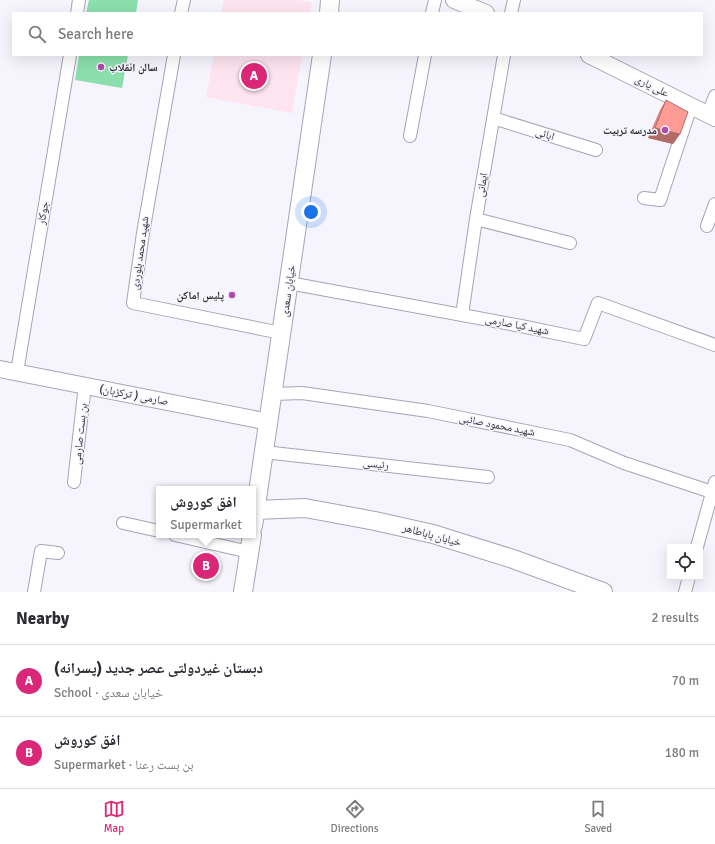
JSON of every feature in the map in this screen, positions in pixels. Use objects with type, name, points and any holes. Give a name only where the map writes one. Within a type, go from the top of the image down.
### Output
[{"type":"main road","points":[[328,12],[330,0]]},
{"type":"main road","name":"خیابان سعدی","points":[[256,505],[322,56]]},
{"type":"main road","name":"خیابان باباطاهر","points":[[256,518],[305,508],[383,522],[432,534],[513,559],[593,590]]},
{"type":"main road","points":[[243,592],[250,544]]},
{"type":"street","points":[[77,12],[79,0]]},
{"type":"street","points":[[181,12],[184,0]]},
{"type":"street","points":[[432,12],[435,0]]},
{"type":"street","points":[[454,0],[484,12]]},
{"type":"street","points":[[511,12],[514,0]]},
{"type":"street","name":"جوکار","points":[[17,372],[70,56]]},
{"type":"street","name":"شهید محمد بلوردی","points":[[174,56],[143,233],[133,303],[281,333]]},
{"type":"street","points":[[410,136],[425,56]]},
{"type":"street","name":"ایمانی","points":[[462,315],[476,219],[504,56]]},
{"type":"street","name":"علی یاری","points":[[591,56],[711,116]]},
{"type":"street","points":[[711,116],[715,96]]},
{"type":"street","points":[[644,198],[660,200],[691,106]]},
{"type":"street","name":"ابائی","points":[[493,118],[596,150]]},
{"type":"street","points":[[707,226],[715,204]]},
{"type":"street","points":[[476,219],[570,242]]},
{"type":"street","name":"شهید کیا صارمی","points":[[289,284],[462,315],[584,339],[598,303],[715,344]]},
{"type":"street","name":"صارمی ( ترکزبان)","points":[[0,369],[268,422]]},
{"type":"street","name":"بن بست صارمی","points":[[74,482],[85,385]]},
{"type":"street","name":"شهید محمود صائبی","points":[[273,394],[302,393],[428,411],[570,440],[624,463],[714,487]]},
{"type":"street","name":"رئیسی","points":[[264,452],[488,477]]},
{"type":"street","points":[[698,544],[712,507],[714,487]]},
{"type":"street","points":[[123,523],[156,530]]},
{"type":"street","points":[[200,538],[250,544]]},
{"type":"street","points":[[34,592],[41,551],[58,553]]},
{"type":"street","points":[[685,592],[688,580]]},
{"type":"shaded area","points":[[224,0],[299,0],[312,2],[310,12],[221,12]]},
{"type":"shaded area","points":[[214,56],[302,56],[292,113],[206,97]]},
{"type":"green space","points":[[89,0],[138,0],[136,12],[86,12]]},
{"type":"green space","name":"سالن انقلاب","points":[[79,56],[128,56],[122,88],[75,80]]},
{"type":"building","points":[[666,100],[688,112],[680,134],[655,128]]},
{"type":"place","name":"سالن انقلاب","points":[[101,67]]},
{"type":"place","name":"دبستان غیردولتی عصر جدید (پسرانه)","points":[[254,76]]},
{"type":"place","name":"مدرسه تربیت","points":[[665,130]]},
{"type":"place","name":"پلیس اماکن","points":[[232,295]]},
{"type":"place","name":"افق کوروش","points":[[206,566]]}]
